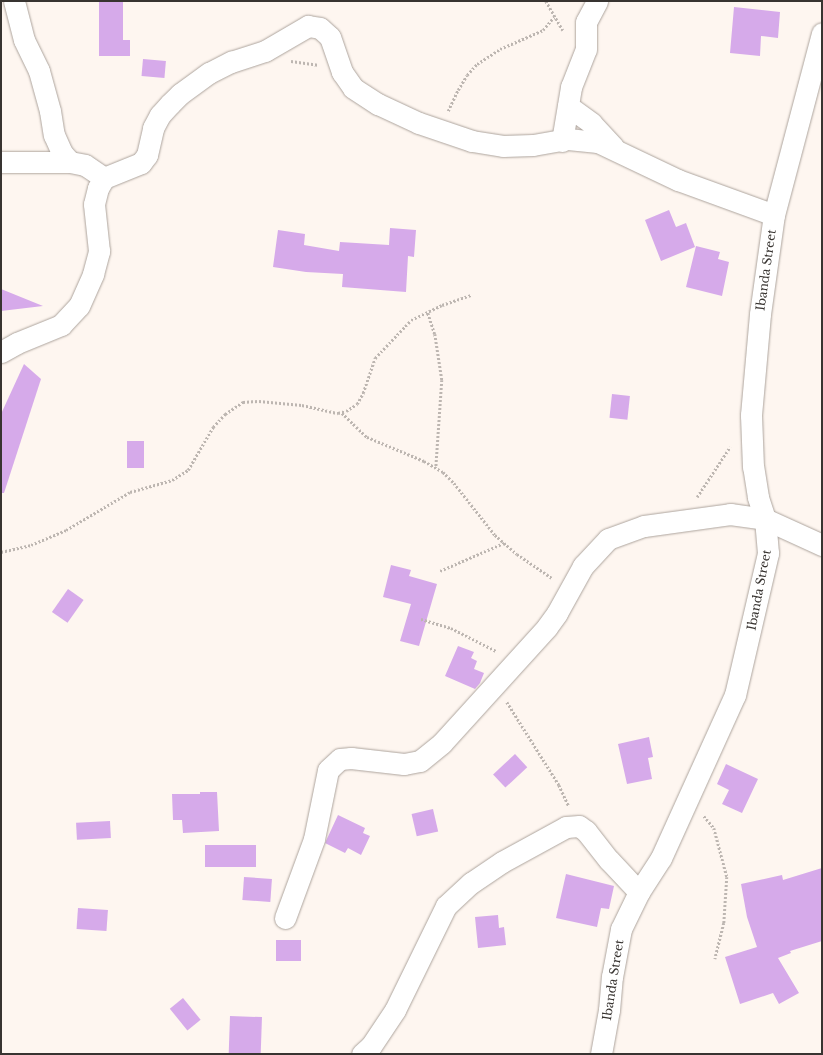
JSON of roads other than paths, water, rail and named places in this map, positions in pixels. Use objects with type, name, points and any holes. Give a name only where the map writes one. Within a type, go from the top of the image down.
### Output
[{"type":"street","points":[[14,1],[24,40],[39,71],[50,111],[54,135],[62,152],[70,162]]},
{"type":"street","points":[[562,141],[572,87],[586,49],[586,22],[597,1]]},
{"type":"street","points":[[1,352],[17,343],[61,325],[79,306],[93,274],[99,251],[94,204],[98,188],[104,178],[141,163],[147,155],[153,128],[180,94],[209,73],[264,50],[299,30],[316,26],[330,37],[345,79],[353,88],[367,98],[442,132],[472,141],[503,146],[533,145],[562,141],[587,140],[598,142],[678,180],[774,215]]},
{"type":"street","name":"Ibanda Street","points":[[601,1054],[609,1010],[612,977],[621,929],[639,892],[661,858],[735,695],[768,553],[765,519],[758,497],[753,467],[751,415],[760,314],[774,215],[822,33]]},
{"type":"street","points":[[568,106],[591,123],[615,150]]},
{"type":"street","points":[[1,162],[70,162],[85,165],[104,178]]},
{"type":"street","points":[[285,918],[314,839],[328,770],[340,759],[352,758],[404,764],[420,761],[442,743],[547,627],[557,613],[583,566],[608,539],[644,526],[730,514],[765,519],[822,545]]},
{"type":"street","points":[[362,1054],[371,1046],[395,1010],[446,906],[471,883],[502,862],[566,827],[579,826],[586,830],[613,865],[639,892]]}]
